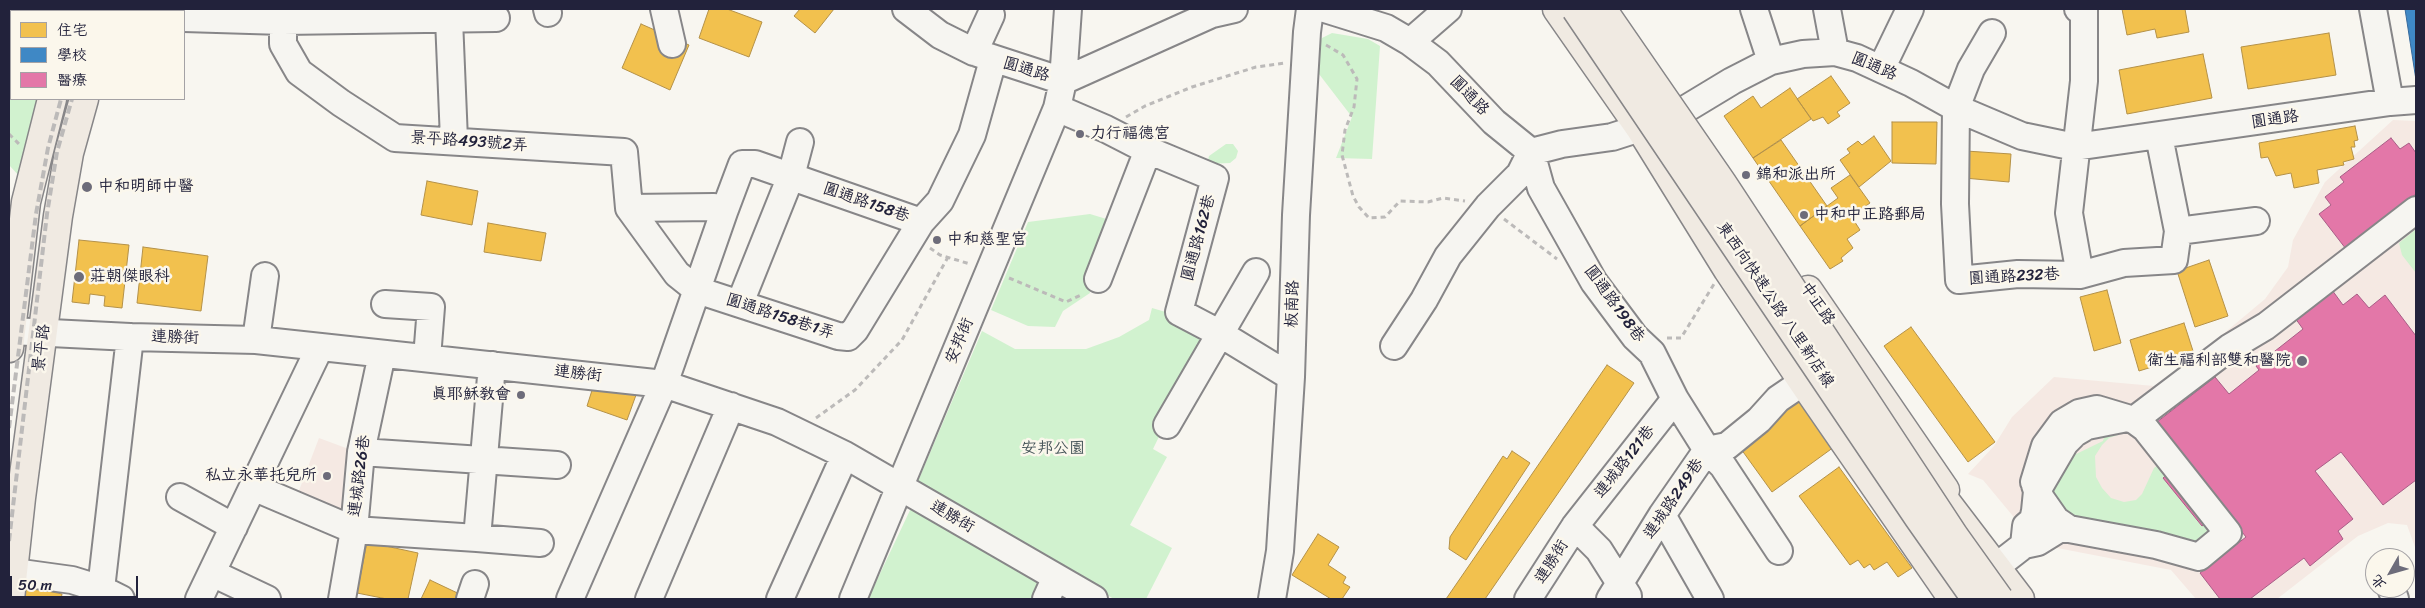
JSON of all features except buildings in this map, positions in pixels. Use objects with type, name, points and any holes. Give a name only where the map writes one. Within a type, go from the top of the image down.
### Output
[{"type":"main road","name":"中正路","points":[[1557,9],[1662,119],[1708,177],[1885,452],[1986,599]]},
{"type":"main road","name":"東西向快速公路 八里新店線","points":[[1576,9],[1918,518],[1976,599]]},
{"type":"main road","name":"中正路","points":[[1588,9],[1662,119],[2020,599]]},
{"type":"main road","name":"東西向快速公路 八里新店線","points":[[1602,9],[1869,406],[1954,536],[1999,599]]},
{"type":"main road","name":"中正路","points":[[1614,9],[1728,270],[1953,599]]},
{"type":"main road","name":"景平路","points":[[10,339],[26,202],[52,100]]},
{"type":"main road","name":"景平路","points":[[10,599],[14,572],[15,498],[44,333],[58,216],[69,153],[92,100]]},
{"type":"main road","points":[[1869,406],[1946,498],[2020,599]]},
{"type":"street","points":[[664,9],[672,44]]},
{"type":"street","name":"圓通路","points":[[906,9],[940,35],[983,56],[1063,81],[1212,14],[1234,9]]},
{"type":"street","name":"安邦街","points":[[853,599],[1057,108],[1063,81],[1068,9]]},
{"type":"street","name":"圓通路","points":[[1325,9],[1387,18],[1410,42],[1438,63],[1494,122],[1531,152],[1562,144],[1612,137],[1662,119],[1771,61],[1803,54],[1835,52],[1858,58],[1956,108],[2022,136],[2075,147],[2404,101]]},
{"type":"street","points":[[1410,42],[1448,9]]},
{"type":"street","points":[[1754,9],[1771,61]]},
{"type":"street","points":[[1827,9],[1835,52]]},
{"type":"street","points":[[1881,69],[1910,9]]},
{"type":"street","name":"圓通路232巷","points":[[1956,108],[1955,204],[1959,280],[2018,274],[2080,275],[2069,213],[2084,81],[2081,9]]},
{"type":"street","points":[[2373,9],[2404,101]]},
{"type":"street","points":[[2390,9],[2404,101]]},
{"type":"street","name":"圓通路158巷","points":[[724,212],[742,164],[754,164],[791,176],[916,230],[940,201],[972,134],[991,15]]},
{"type":"street","points":[[185,18],[283,21],[496,18]]},
{"type":"street","points":[[449,19],[454,140]]},
{"type":"street","name":"板南路","points":[[1272,599],[1280,551],[1291,377],[1296,215],[1309,20]]},
{"type":"street","name":"景平路493號2弄","points":[[283,21],[283,44],[299,72],[341,103],[396,138],[454,140],[624,152],[629,208]]},
{"type":"street","points":[[1956,108],[1971,69],[1992,33]]},
{"type":"street","name":"圓通路162巷","points":[[1057,108],[1106,128],[1148,150],[1215,178],[1180,312],[1219,333],[1291,377]]},
{"type":"street","points":[[2080,275],[2124,263],[2174,260],[2178,231],[2159,136]]},
{"type":"street","points":[[740,303],[791,176],[800,142]]},
{"type":"street","points":[[1098,280],[1148,150]]},
{"type":"street","points":[[1394,346],[1424,300],[1448,256],[1488,206],[1520,174],[1531,152]]},
{"type":"street","name":"圓通路198巷","points":[[1531,152],[1541,188],[1594,282],[1635,337],[1652,353],[1675,399],[1707,450],[1722,466],[1779,551]]},
{"type":"street","points":[[570,599],[664,384],[724,212],[714,207],[629,208]]},
{"type":"street","points":[[629,208],[678,274],[697,290]]},
{"type":"street","points":[[2024,545],[2026,526],[2033,520],[2036,487],[2065,444],[2075,433],[2087,426],[2130,419],[2229,348],[2266,326],[2416,210]]},
{"type":"street","points":[[2178,231],[2256,221]]},
{"type":"street","name":"圓通路158巷1弄","points":[[697,290],[848,337],[855,330],[916,230]]},
{"type":"street","points":[[1167,425],[1256,272]]},
{"type":"street","points":[[256,340],[265,276]]},
{"type":"street","points":[[385,304],[431,307],[428,358]]},
{"type":"street","name":"連勝街","points":[[10,339],[44,333],[256,340],[664,384],[778,422],[845,455],[900,486],[1051,588],[1094,599]]},
{"type":"street","points":[[14,572],[71,590],[111,594],[130,337]]},
{"type":"street","points":[[199,599],[320,347]]},
{"type":"street","name":"連城路26巷","points":[[342,599],[354,530],[360,452],[382,354]]},
{"type":"street","points":[[477,538],[492,365]]},
{"type":"street","name":"連城路249巷","points":[[1620,594],[1662,515],[1707,450],[1727,446],[1759,420],[1778,399],[1803,382]]},
{"type":"street","name":"連城路121巷","points":[[1575,526],[1675,399]]},
{"type":"street","points":[[649,599],[731,406]]},
{"type":"street","points":[[1997,566],[2024,545],[2038,542],[2059,530],[2069,529],[2156,545],[2199,557],[2228,533],[2145,428],[2130,419]]},
{"type":"street","points":[[360,452],[557,465]]},
{"type":"street","points":[[780,599],[845,455]]},
{"type":"street","points":[[253,487],[354,530],[540,543]]},
{"type":"street","points":[[2036,487],[2056,520],[2069,529]]},
{"type":"street","points":[[180,497],[234,526]]},
{"type":"street","points":[[1662,515],[1710,599]]},
{"type":"street","points":[[1575,526],[1599,550],[1620,594]]},
{"type":"street","name":"連勝街","points":[[1528,599],[1575,526]]},
{"type":"street","points":[[212,573],[267,599]]},
{"type":"path","points":[[1309,20],[1343,56],[1357,79],[1354,107],[1345,130],[1342,154],[1354,196],[1359,207],[1369,218],[1385,217],[1400,201],[1428,202],[1443,198],[1488,206],[1562,262]]},
{"type":"path","points":[[1106,128],[1145,106],[1192,87],[1256,67],[1306,60]]},
{"type":"path","points":[[9,134],[23,148]]},
{"type":"path","points":[[916,230],[948,257],[990,269],[1066,302],[1082,296],[1098,280]]},
{"type":"path","points":[[797,432],[855,390],[902,340],[948,257]]},
{"type":"path","points":[[1635,337],[1681,338],[1709,289],[1728,270]]},
{"type":"shaded area","name":"衛生福利部雙和醫院","points":[[2393,120],[2416,121],[2416,550],[2407,525],[2388,523],[2358,536],[2277,599],[2196,599],[2171,570],[2047,546],[2017,521],[1983,480],[1968,474],[1994,446],[2012,417],[2054,377],[2154,386],[2210,345],[2265,299],[2288,267],[2293,240],[2325,182]]},
{"type":"shaded area","name":"私立永華托兒所","points":[[319,438],[354,451],[340,522],[295,501]]},
{"type":"green space","points":[[1332,33],[1368,39],[1380,46],[1372,159],[1336,158],[1352,117],[1319,74],[1319,44],[1322,38]]},
{"type":"green space","points":[[9,51],[10,100],[42,100],[21,178],[9,165]]},
{"type":"green space","points":[[1226,144],[1233,144],[1238,151],[1236,158],[1230,163],[1207,164],[1209,156]]},
{"type":"green space","points":[[1090,214],[1113,221],[1088,284],[1090,293],[1063,311],[1055,327],[1028,326],[991,310],[1028,222]]},
{"type":"green space","points":[[2415,230],[2416,273],[2402,255],[2399,243]]},
{"type":"green space","name":"安邦公園","points":[[1152,308],[1169,313],[1208,336],[1153,449],[1167,457],[1130,525],[1172,548],[1146,599],[1114,599],[920,487],[918,481],[982,331],[1015,349],[1086,349],[1119,337],[1149,320]]},
{"type":"green space","points":[[2119,427],[2118,435],[2109,438],[2095,456],[2096,477],[2102,488],[2111,498],[2124,502],[2136,500],[2142,494],[2154,468],[2161,463],[2207,526],[2207,532],[2196,543],[2065,516],[2053,496],[2051,479],[2070,457],[2103,441],[2105,433]]},
{"type":"green space","points":[[912,506],[1038,582],[1034,599],[868,599]]},
{"type":"railway","points":[[9,428],[36,214],[48,148],[61,100]]},
{"type":"railway","points":[[9,541],[47,214],[57,152],[72,100]]},
{"type":"place","name":"力行福德宮","points":[[1080,134]]},
{"type":"place","name":"錦和派出所","points":[[1746,175]]},
{"type":"place","name":"中和明師中醫","points":[[87,187]]},
{"type":"place","name":"中和中正路郵局","points":[[1804,215]]},
{"type":"place","name":"中和慈聖宮","points":[[937,240]]},
{"type":"place","name":"莊朝傑眼科","points":[[79,277]]},
{"type":"place","name":"衛生福利部雙和醫院","points":[[2302,361]]},
{"type":"place","name":"真耶穌教會","points":[[521,395]]},
{"type":"place","name":"私立永華托兒所","points":[[327,476]]}]
